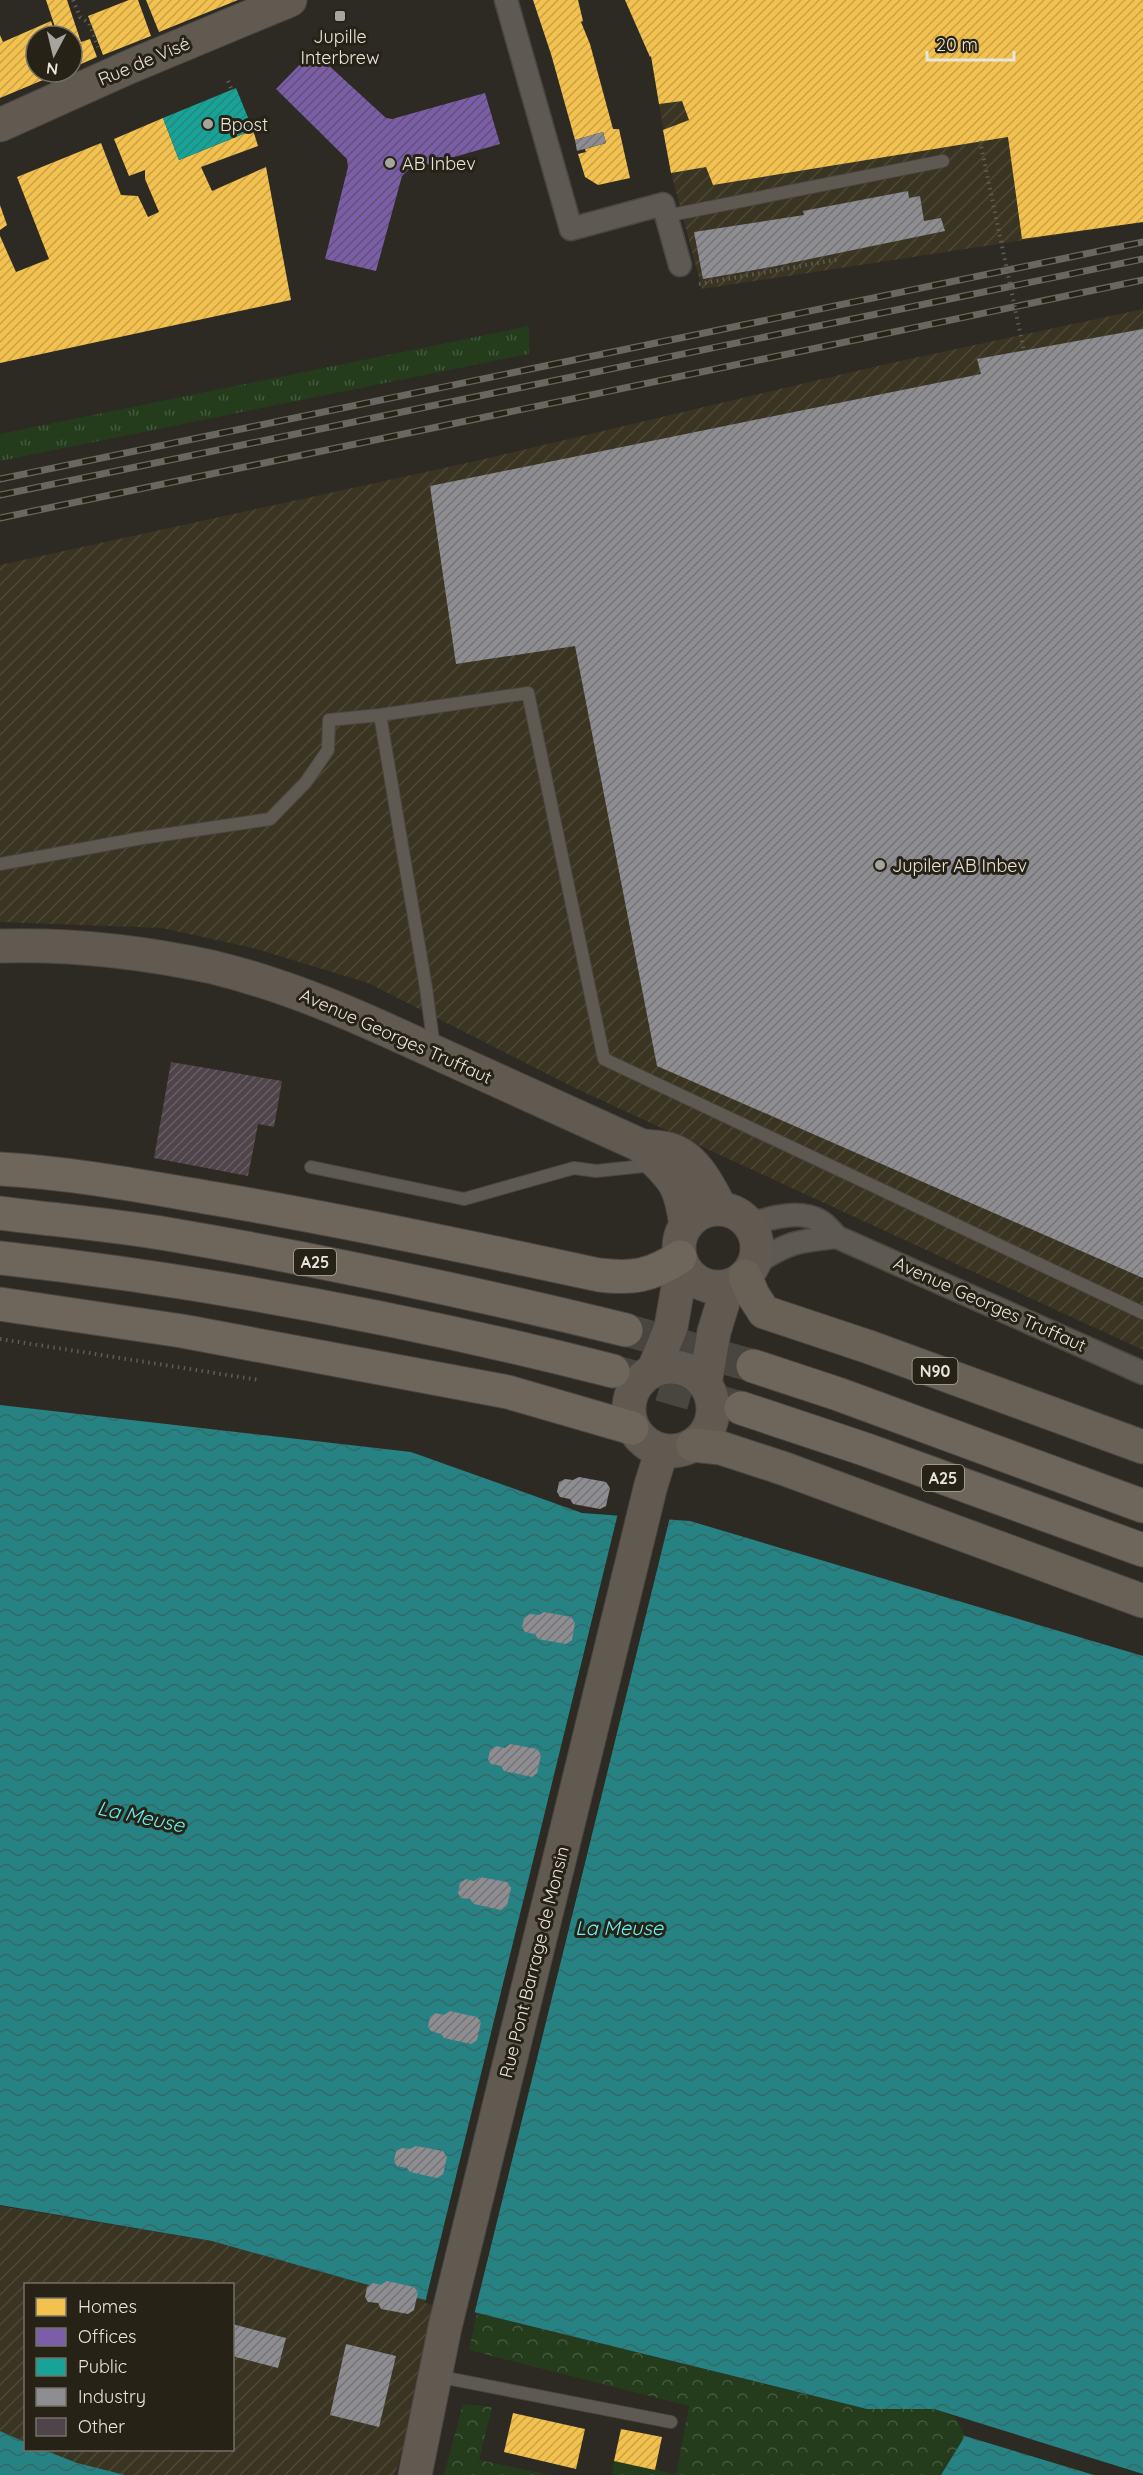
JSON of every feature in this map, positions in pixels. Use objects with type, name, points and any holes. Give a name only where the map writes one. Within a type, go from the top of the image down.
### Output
[{"type":"highway","points":[[0,1169],[92,1178],[248,1204],[402,1232],[622,1278],[658,1271],[683,1249]]},
{"type":"highway","name":"A25","points":[[0,1213],[166,1234],[490,1297],[626,1330]]},
{"type":"highway","name":"A25","points":[[0,1258],[160,1279],[353,1313],[490,1340],[614,1371]]},
{"type":"highway","points":[[0,1304],[182,1331],[508,1392],[632,1428]]},
{"type":"highway","name":"A25","points":[[753,1366],[859,1402],[1143,1506]]},
{"type":"highway","name":"A25","points":[[741,1408],[1143,1550]]},
{"type":"main road","name":"N90","points":[[742,1276],[764,1312],[869,1347],[1143,1447]]},
{"type":"main road","points":[[677,1448],[721,1448],[785,1469],[1143,1601]]},
{"type":"street","name":"Rue de Visé","points":[[0,125],[109,76],[290,0]]},
{"type":"street","points":[[506,0],[571,230],[663,204],[680,265]]},
{"type":"street","name":"Avenue Georges Truffaut","points":[[0,946],[63,946],[111,951],[212,968],[292,991],[334,1006],[435,1052],[649,1155],[679,1187],[683,1201],[683,1249],[671,1327],[654,1369]]},
{"type":"street","name":"Avenue Georges Truffaut","points":[[649,1155],[670,1149],[686,1158],[697,1169],[721,1209]]},
{"type":"street","points":[[705,1384],[712,1340],[742,1276],[757,1254],[757,1241],[750,1224],[735,1212],[721,1209],[701,1213],[683,1249],[686,1270],[702,1283],[714,1287],[742,1276]]},
{"type":"street","name":"Avenue Georges Truffaut","points":[[750,1224],[772,1218],[805,1217],[819,1220],[837,1237],[1143,1373]]},
{"type":"street","name":"Avenue Georges Truffaut","points":[[742,1276],[786,1244],[801,1240],[837,1237]]},
{"type":"street","points":[[681,1367],[695,1374],[705,1384],[712,1397],[713,1412],[710,1426],[701,1438],[677,1448],[648,1444],[632,1428],[628,1408],[630,1395],[636,1384],[654,1369],[681,1367]]},
{"type":"street","name":"Rue Pont Barrage de Monsin","points":[[415,2475],[445,2327],[651,1485],[677,1448]]},
{"type":"lane","points":[[666,216],[943,161]]},
{"type":"lane","points":[[0,864],[142,838],[270,819],[306,782],[328,750],[329,720],[380,715],[528,693],[604,1059],[1143,1313]]},
{"type":"lane","points":[[380,715],[425,978],[435,1052]]},
{"type":"lane","points":[[311,1167],[464,1199],[574,1168],[596,1171],[646,1167],[649,1155]]},
{"type":"lane","points":[[435,2376],[671,2422]]},
{"type":"path","points":[[73,0],[80,17],[88,23],[109,76]]},
{"type":"path","points":[[228,81],[232,90]]},
{"type":"path","points":[[980,141],[1024,351]]},
{"type":"path","points":[[680,265],[681,287],[840,259]]},
{"type":"shaded area","points":[[625,0],[1143,0],[1143,222],[702,289],[671,173],[651,57]]},
{"type":"shaded area","points":[[1143,309],[1143,1350],[575,1088],[368,983],[253,948],[162,928],[0,922],[0,565],[476,461],[886,364]]},
{"type":"shaded area","points":[[0,2206],[212,2241],[393,2292],[446,2304],[395,2475],[103,2475],[46,2451],[234,2451],[234,2283],[24,2283],[24,2442],[0,2431]]},
{"type":"green space","points":[[529,326],[529,354],[0,461],[0,434]]},
{"type":"green space","points":[[477,2313],[867,2409],[934,2409],[955,2417],[965,2436],[941,2475],[612,2475],[614,2461],[676,2474],[689,2406],[469,2350]]},
{"type":"green space","points":[[463,2404],[492,2407],[479,2460],[550,2475],[444,2475]]},
{"type":"water","name":"La Meuse","points":[[0,1405],[411,1452],[582,1513],[690,1521],[1143,1656],[1143,2474],[934,2409],[867,2409],[393,2292],[212,2241],[0,2205]]},
{"type":"water","points":[[0,2431],[24,2442],[24,2451],[47,2451],[77,2463],[125,2475],[0,2475]]},
{"type":"water","points":[[965,2436],[1094,2475],[941,2475]]},
{"type":"pier","points":[[618,1513],[670,1517],[474,2315],[425,2303]]},
{"type":"building: Homes","points":[[46,0],[67,0],[75,24],[54,24]]},
{"type":"building: Homes","points":[[129,0],[138,0],[151,36],[103,55],[88,16]]},
{"type":"building: Homes","points":[[146,0],[238,0],[159,32]]},
{"type":"building: Homes","points":[[533,0],[578,0],[583,21],[581,22],[590,44],[613,129],[619,129],[630,178],[598,185],[585,177],[578,154],[586,152],[585,149],[606,143],[603,132],[575,140]]},
{"type":"building: Homes","points":[[625,0],[1143,0],[1143,222],[1022,239],[1008,137],[713,185],[706,167],[671,173],[663,130],[689,120],[682,101],[659,104],[651,56]]},
{"type":"building: Homes","points":[[24,33],[24,84],[33,84],[0,98],[0,35],[3,42]]},
{"type":"building: Homes","points":[[90,39],[97,57],[84,63],[84,41]]},
{"type":"building: Homes","points":[[163,118],[179,160],[253,130],[258,146],[201,167],[212,191],[266,167],[291,300],[0,363],[0,236],[16,272],[49,259],[17,177],[101,143],[121,195],[138,196],[148,217],[159,212],[145,179],[145,170],[129,176],[114,139]]},
{"type":"building: Homes","points":[[0,205],[7,225],[0,230]]},
{"type":"building: Homes","points":[[513,2413],[585,2429],[576,2469],[504,2452]]},
{"type":"building: Homes","points":[[621,2429],[662,2437],[655,2470],[614,2461]]},
{"type":"building: Offices","name":"AB Inbev","points":[[313,51],[386,118],[392,119],[485,93],[500,144],[408,170],[402,176],[376,271],[325,259],[348,167],[347,159],[276,89]]},
{"type":"building: Public","name":"Bpost","points":[[236,88],[253,130],[179,160],[163,118]]},
{"type":"building: Industry","points":[[603,132],[606,143],[577,151],[575,140]]},
{"type":"building: Industry","points":[[908,191],[909,198],[920,196],[924,221],[941,218],[945,231],[703,279],[694,232],[804,215],[803,211]]},
{"type":"building: Industry","name":"Jupiler AB Inbev","points":[[1143,329],[1143,1278],[657,1066],[575,646],[456,664],[430,486],[981,374],[977,359]]},
{"type":"building: Industry","points":[[579,1477],[606,1482],[610,1488],[606,1506],[600,1509],[573,1504],[570,1499],[560,1497],[557,1492],[559,1482]]},
{"type":"building: Industry","points":[[544,1612],[571,1617],[575,1623],[572,1640],[566,1644],[538,1639],[535,1634],[525,1632],[522,1627],[524,1618],[530,1614],[539,1615]]},
{"type":"building: Industry","points":[[510,1744],[537,1749],[541,1755],[537,1773],[532,1777],[504,1771],[501,1766],[491,1764],[488,1760],[490,1750],[496,1746],[505,1748]]},
{"type":"building: Industry","points":[[480,1877],[507,1882],[511,1888],[507,1906],[501,1910],[474,1904],[470,1899],[461,1898],[458,1893],[460,1883],[466,1879],[474,1881]]},
{"type":"building: Industry","points":[[450,2011],[477,2017],[481,2022],[477,2040],[471,2044],[444,2038],[441,2034],[431,2031],[428,2027],[430,2017],[435,2013],[444,2015]]},
{"type":"building: Industry","points":[[416,2146],[443,2151],[447,2157],[443,2174],[437,2178],[410,2172],[407,2168],[397,2166],[394,2161],[396,2151]]},
{"type":"building: Industry","points":[[387,2281],[414,2287],[418,2292],[414,2310],[408,2314],[381,2309],[378,2303],[368,2302],[365,2297],[367,2287],[373,2283],[381,2285]]},
{"type":"building: Industry","points":[[234,2325],[286,2338],[278,2368],[234,2357]]},
{"type":"building: Industry","points":[[346,2344],[396,2356],[379,2427],[330,2415]]},
{"type":"building: Other","points":[[171,1062],[282,1081],[274,1127],[258,1124],[248,1176],[154,1158]]},
{"type":"tunnel","points":[[626,1330],[753,1366]]},
{"type":"tunnel","points":[[613,1371],[741,1408]]},
{"type":"railway","points":[[0,479],[1143,242]]},
{"type":"railway","points":[[0,495],[1143,259]]},
{"type":"railway","points":[[0,518],[1143,280]]},
{"type":"place","name":"Jupille Interbrew","points":[[340,16]]},
{"type":"place","name":"Bpost","points":[[208,124]]},
{"type":"place","name":"AB Inbev","points":[[390,163]]},
{"type":"place","name":"Jupiler AB Inbev","points":[[880,865]]}]
